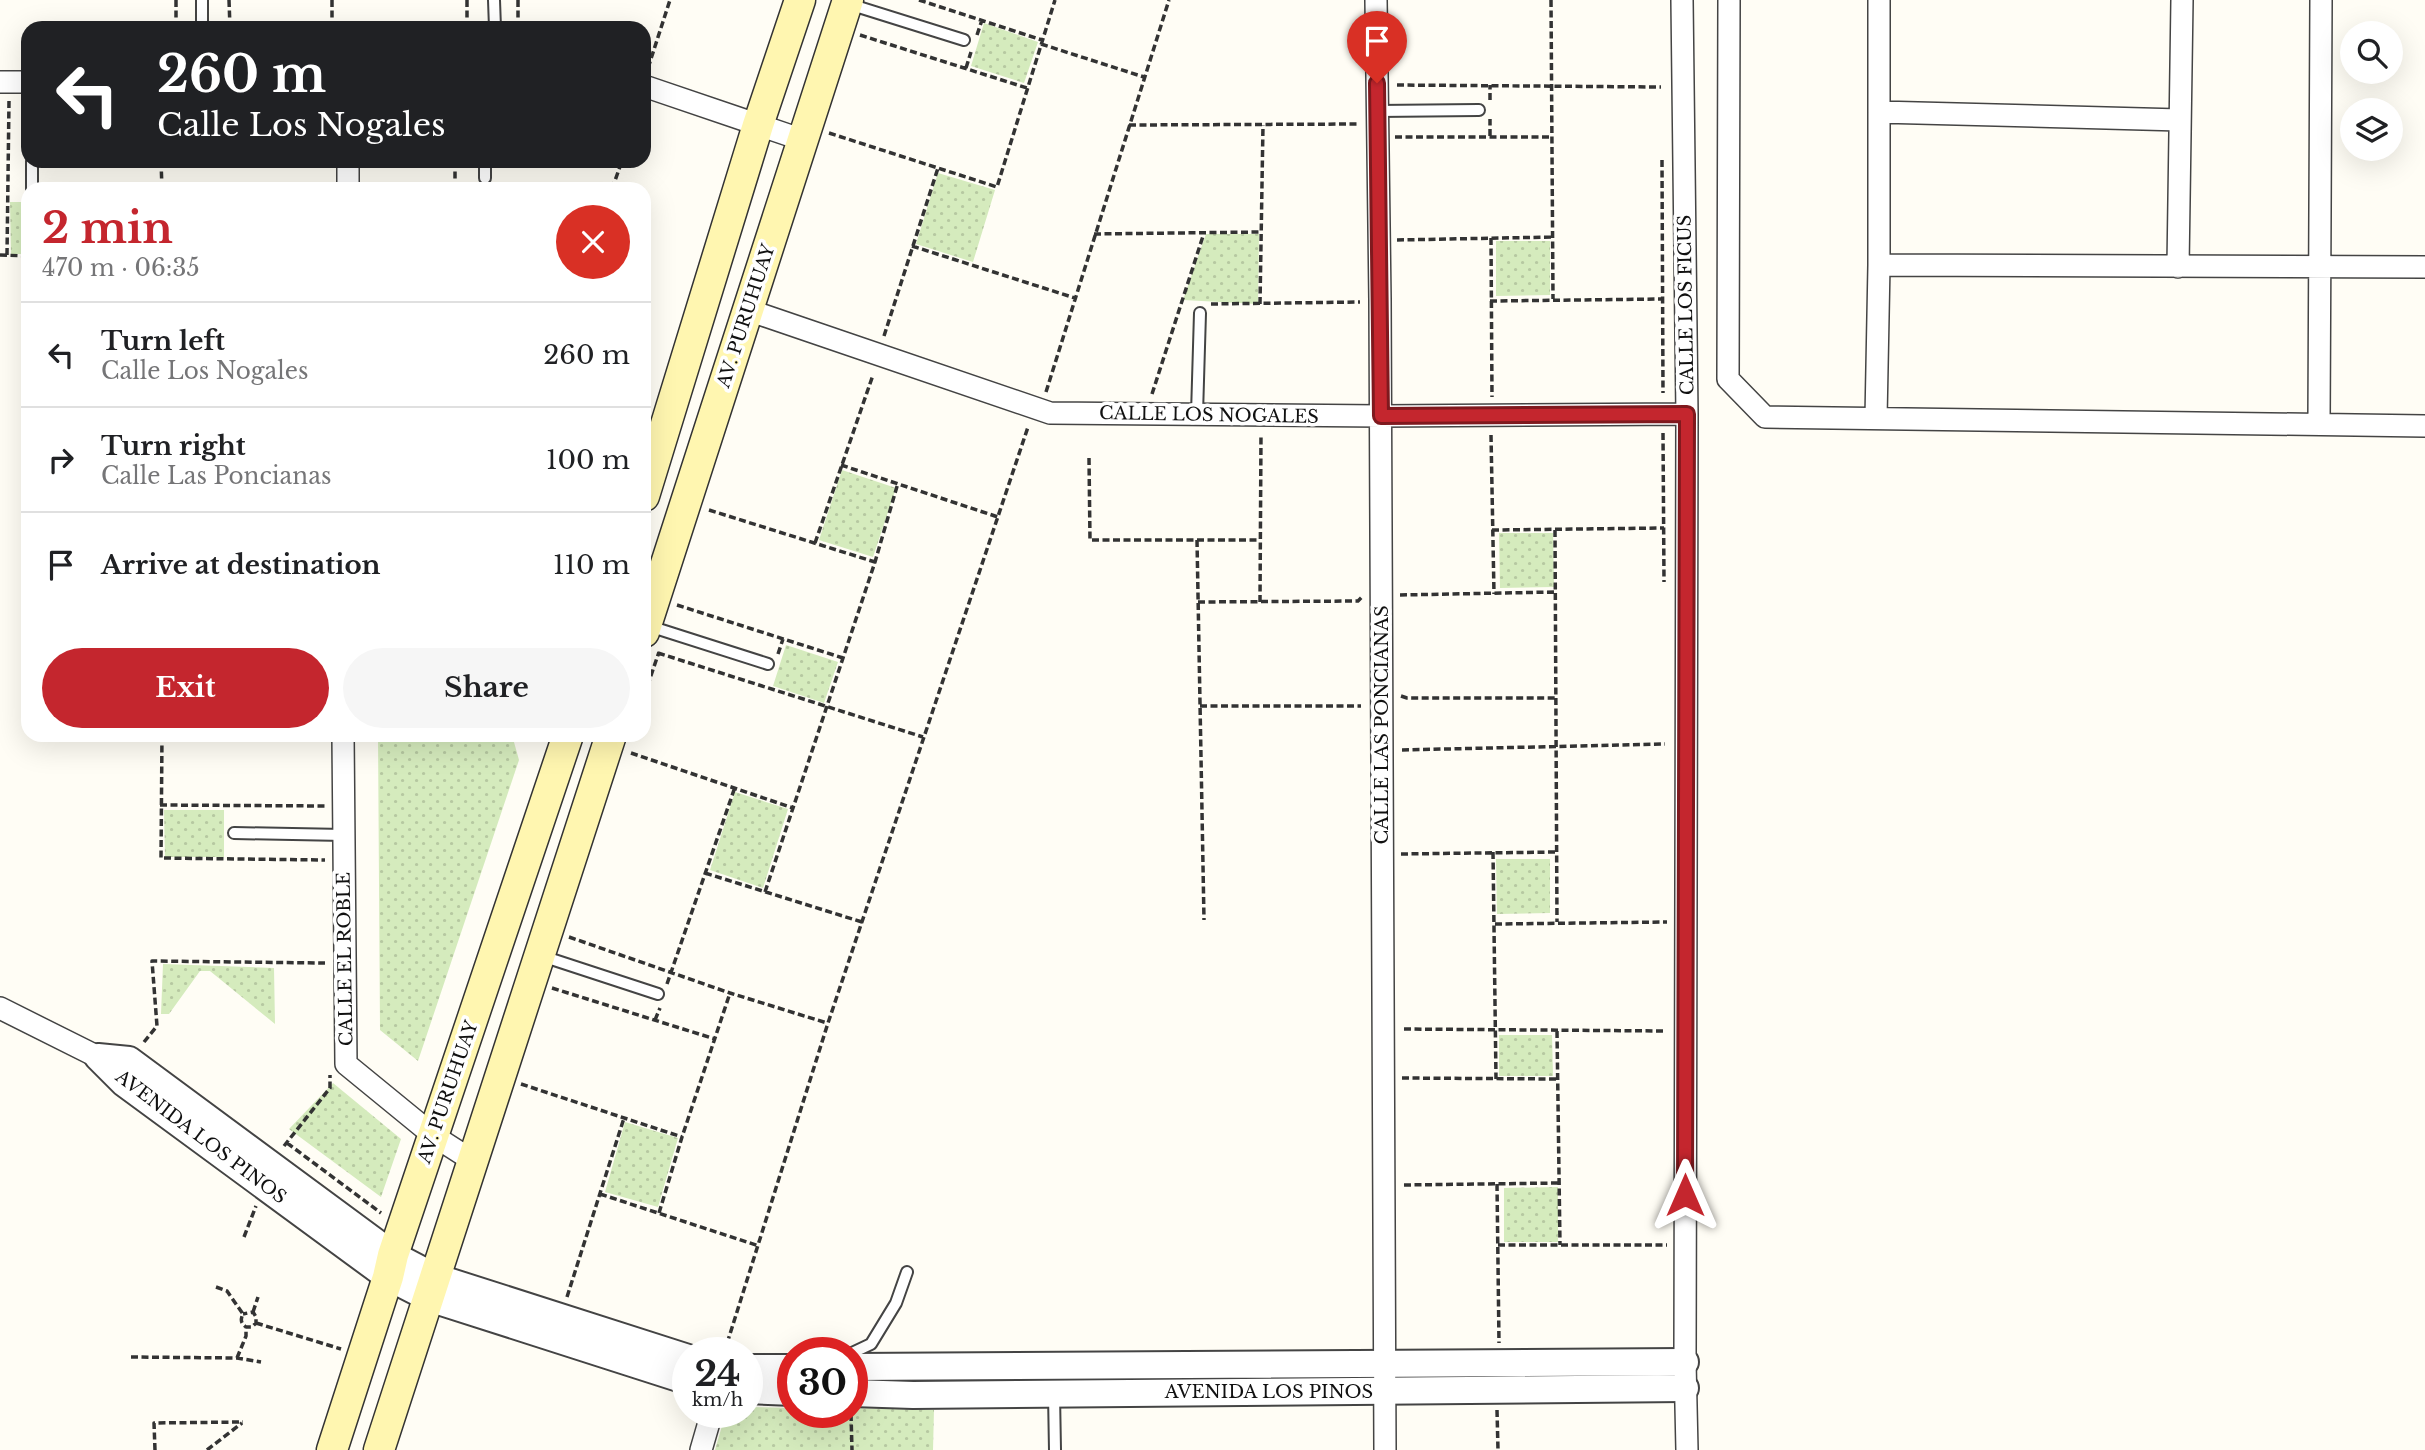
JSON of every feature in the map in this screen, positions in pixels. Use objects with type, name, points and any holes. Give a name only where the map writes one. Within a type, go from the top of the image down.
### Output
[{"type":"main road","points":[[651,473],[758,125],[800,0]]},
{"type":"main road","name":"AV. PURUHUAY","points":[[652,639],[748,310],[815,136],[848,2]]},
{"type":"main road","name":"AV. PURUHUAY","points":[[332,1450],[394,1253],[566,742]]},
{"type":"main road","points":[[379,1450],[539,955],[618,743]]},
{"type":"street","name":"CALLE LAS PONCIANAS","points":[[1376,0],[1381,416],[1385,1450]]},
{"type":"street","name":"CALLE LOS FICUS","points":[[1682,0],[1687,414],[1687,1450]]},
{"type":"street","points":[[1730,0],[1728,379],[1765,417],[2425,426]]},
{"type":"street","points":[[1876,418],[1879,0]]},
{"type":"street","points":[[2178,267],[2182,0]]},
{"type":"street","points":[[2319,424],[2321,0]]},
{"type":"street","points":[[651,81],[758,125],[815,136]]},
{"type":"street","points":[[4,89],[21,84]]},
{"type":"street","points":[[1879,112],[2180,120]]},
{"type":"street","points":[[1879,265],[2425,267]]},
{"type":"street","name":"CALLE LOS NOGALES","points":[[748,310],[1040,401],[1050,413],[1381,416],[1687,414]]},
{"type":"street","name":"CALLE EL ROBLE","points":[[343,742],[346,1064],[434,1136],[473,1161]]},
{"type":"street","points":[[0,1008],[98,1056]]},
{"type":"street","name":"AVENIDA LOS PINOS","points":[[98,1056],[124,1083],[394,1253],[432,1288],[672,1375]]},
{"type":"street","name":"AVENIDA LOS PINOS","points":[[432,1288],[672,1354]]},
{"type":"street","name":"AVENIDA LOS PINOS","points":[[868,1367],[1500,1363],[1685,1375]]},
{"type":"street","name":"AVENIDA LOS PINOS","points":[[868,1402],[1054,1394],[1497,1391],[1685,1375]]},
{"type":"street","points":[[701,1450],[707,1428]]},
{"type":"lane","points":[[202,0],[202,21]]},
{"type":"lane","points":[[494,0],[495,21]]},
{"type":"lane","points":[[848,2],[964,40]]},
{"type":"lane","points":[[1377,111],[1479,110]]},
{"type":"lane","points":[[485,168],[485,178]]},
{"type":"lane","points":[[1197,414],[1200,307]]},
{"type":"lane","points":[[652,639],[768,664]]},
{"type":"lane","points":[[234,833],[344,835]]},
{"type":"lane","points":[[539,955],[661,995]]},
{"type":"lane","points":[[868,1345],[896,1303],[907,1272]]},
{"type":"lane","points":[[1054,1394],[1055,1450]]},
{"type":"path","points":[[176,0],[176,21]]},
{"type":"path","points":[[229,0],[230,21]]},
{"type":"path","points":[[332,0],[332,21]]},
{"type":"path","points":[[467,0],[467,21]]},
{"type":"path","points":[[518,21],[519,0]]},
{"type":"path","points":[[651,60],[670,0]]},
{"type":"path","points":[[919,0],[1144,77]]},
{"type":"path","points":[[815,136],[938,168],[997,187],[1055,0]]},
{"type":"path","points":[[729,1337],[828,1023],[998,517],[1075,298],[1169,0]]},
{"type":"path","points":[[1551,0],[1553,299]]},
{"type":"path","points":[[858,34],[1027,88]]},
{"type":"path","points":[[1388,85],[1661,86],[1661,100]]},
{"type":"path","points":[[4,89],[7,255]]},
{"type":"path","points":[[1260,304],[1263,124]]},
{"type":"path","points":[[1129,125],[1360,124]]},
{"type":"path","points":[[1390,137],[1552,137]]},
{"type":"path","points":[[1661,153],[1662,414]]},
{"type":"path","points":[[882,342],[938,168]]},
{"type":"path","points":[[1094,234],[1262,232]]},
{"type":"path","points":[[1149,404],[1204,233]]},
{"type":"path","points":[[1392,240],[1553,237]]},
{"type":"path","points":[[1491,238],[1492,399]]},
{"type":"path","points":[[912,246],[1075,298]]},
{"type":"path","points":[[0,255],[21,256]]},
{"type":"path","points":[[1490,301],[1662,299]]},
{"type":"path","points":[[1181,304],[1200,307],[1362,302]]},
{"type":"path","points":[[815,543],[875,369]]},
{"type":"path","points":[[1491,429],[1494,594]]},
{"type":"path","points":[[1260,601],[1261,432]]},
{"type":"path","points":[[1089,458],[1090,540],[1259,540]]},
{"type":"path","points":[[841,464],[998,517]]},
{"type":"path","points":[[765,892],[875,562],[898,483]]},
{"type":"path","points":[[707,509],[875,562]]},
{"type":"path","points":[[1492,530],[1664,528]]},
{"type":"path","points":[[1555,530],[1557,922]]},
{"type":"path","points":[[1196,540],[1204,920]]},
{"type":"path","points":[[1198,602],[1358,601],[1364,595],[1555,592]]},
{"type":"path","points":[[675,604],[843,659]]},
{"type":"path","points":[[652,639],[827,707],[924,738]]},
{"type":"path","points":[[1393,694],[1407,698],[1556,698]]},
{"type":"path","points":[[1199,706],[1363,706],[1365,697]]},
{"type":"path","points":[[162,742],[161,858],[327,860],[327,851]]},
{"type":"path","points":[[618,743],[793,808]]},
{"type":"path","points":[[1396,750],[1665,744]]},
{"type":"path","points":[[667,984],[735,787]]},
{"type":"path","points":[[160,805],[326,806]]},
{"type":"path","points":[[1493,852],[1496,1079]]},
{"type":"path","points":[[1396,854],[1556,852]]},
{"type":"path","points":[[705,873],[862,922]]},
{"type":"path","points":[[1495,923],[1667,922]]},
{"type":"path","points":[[564,935],[730,993],[828,1023]]},
{"type":"path","points":[[157,1026],[152,961],[329,963]]},
{"type":"path","points":[[547,987],[716,1039]]},
{"type":"path","points":[[659,1213],[730,993]]},
{"type":"path","points":[[655,1020],[661,995]]},
{"type":"path","points":[[1397,1029],[1668,1031]]},
{"type":"path","points":[[1557,1031],[1560,1245]]},
{"type":"path","points":[[244,1237],[267,1175],[287,1143],[330,1088],[330,1074]]},
{"type":"path","points":[[1398,1079],[1558,1079]]},
{"type":"path","points":[[516,1082],[682,1137]]},
{"type":"path","points":[[566,1299],[624,1118]]},
{"type":"path","points":[[287,1143],[394,1253]]},
{"type":"path","points":[[1398,1185],[1559,1183]]},
{"type":"path","points":[[1497,1184],[1500,1363]]},
{"type":"path","points":[[600,1194],[759,1246]]},
{"type":"path","points":[[1498,1245],[1670,1245]]},
{"type":"path","points":[[216,1287],[227,1291],[243,1314]]},
{"type":"path","points":[[246,1327],[252,1327],[256,1323],[253,1312],[258,1297]]},
{"type":"path","points":[[237,1358],[246,1336],[246,1327],[240,1319],[243,1314],[253,1312]]},
{"type":"path","points":[[256,1323],[349,1352]]},
{"type":"path","points":[[131,1357],[237,1358],[261,1362]]},
{"type":"path","points":[[1497,1391],[1498,1450]]},
{"type":"path","points":[[155,1450],[154,1423],[243,1422],[207,1450]]},
{"type":"path","points":[[852,1428],[852,1450]]},
{"type":"green space","points":[[984,23],[1038,42],[1024,83],[971,66]]},
{"type":"green space","points":[[938,173],[995,190],[973,262],[916,244]]},
{"type":"green space","points":[[10,202],[21,202],[21,254],[11,254]]},
{"type":"green space","points":[[1206,234],[1259,234],[1258,304],[1183,300]]},
{"type":"green space","points":[[1496,241],[1550,241],[1550,295],[1496,296]]},
{"type":"green space","points":[[842,470],[896,488],[873,557],[819,540]]},
{"type":"green space","points":[[1499,533],[1553,533],[1554,587],[1500,588]]},
{"type":"green space","points":[[786,645],[838,662],[824,703],[773,686]]},
{"type":"green space","points":[[378,742],[514,742],[519,760],[418,1061],[380,1030]]},
{"type":"green space","points":[[735,792],[788,809],[763,888],[710,870]]},
{"type":"green space","points":[[164,810],[224,810],[224,857],[165,857]]},
{"type":"green space","points":[[1496,859],[1550,859],[1550,913],[1497,914]]},
{"type":"green space","points":[[163,964],[274,968],[275,1024],[210,971],[200,971],[169,1014],[161,1014]]},
{"type":"green space","points":[[1499,1035],[1552,1035],[1553,1076],[1499,1076]]},
{"type":"green space","points":[[333,1083],[401,1139],[381,1197],[289,1129]]},
{"type":"green space","points":[[625,1122],[678,1138],[658,1207],[605,1192]]},
{"type":"green space","points":[[1558,1187],[1558,1242],[1504,1242],[1504,1188]]},
{"type":"green space","points":[[763,1407],[777,1408],[777,1428],[868,1428],[868,1408],[934,1410],[933,1450],[715,1450],[721,1428],[763,1428]]},
{"type":"route","points":[[1377,83],[1381,416],[1687,414],[1685,1195]]}]
